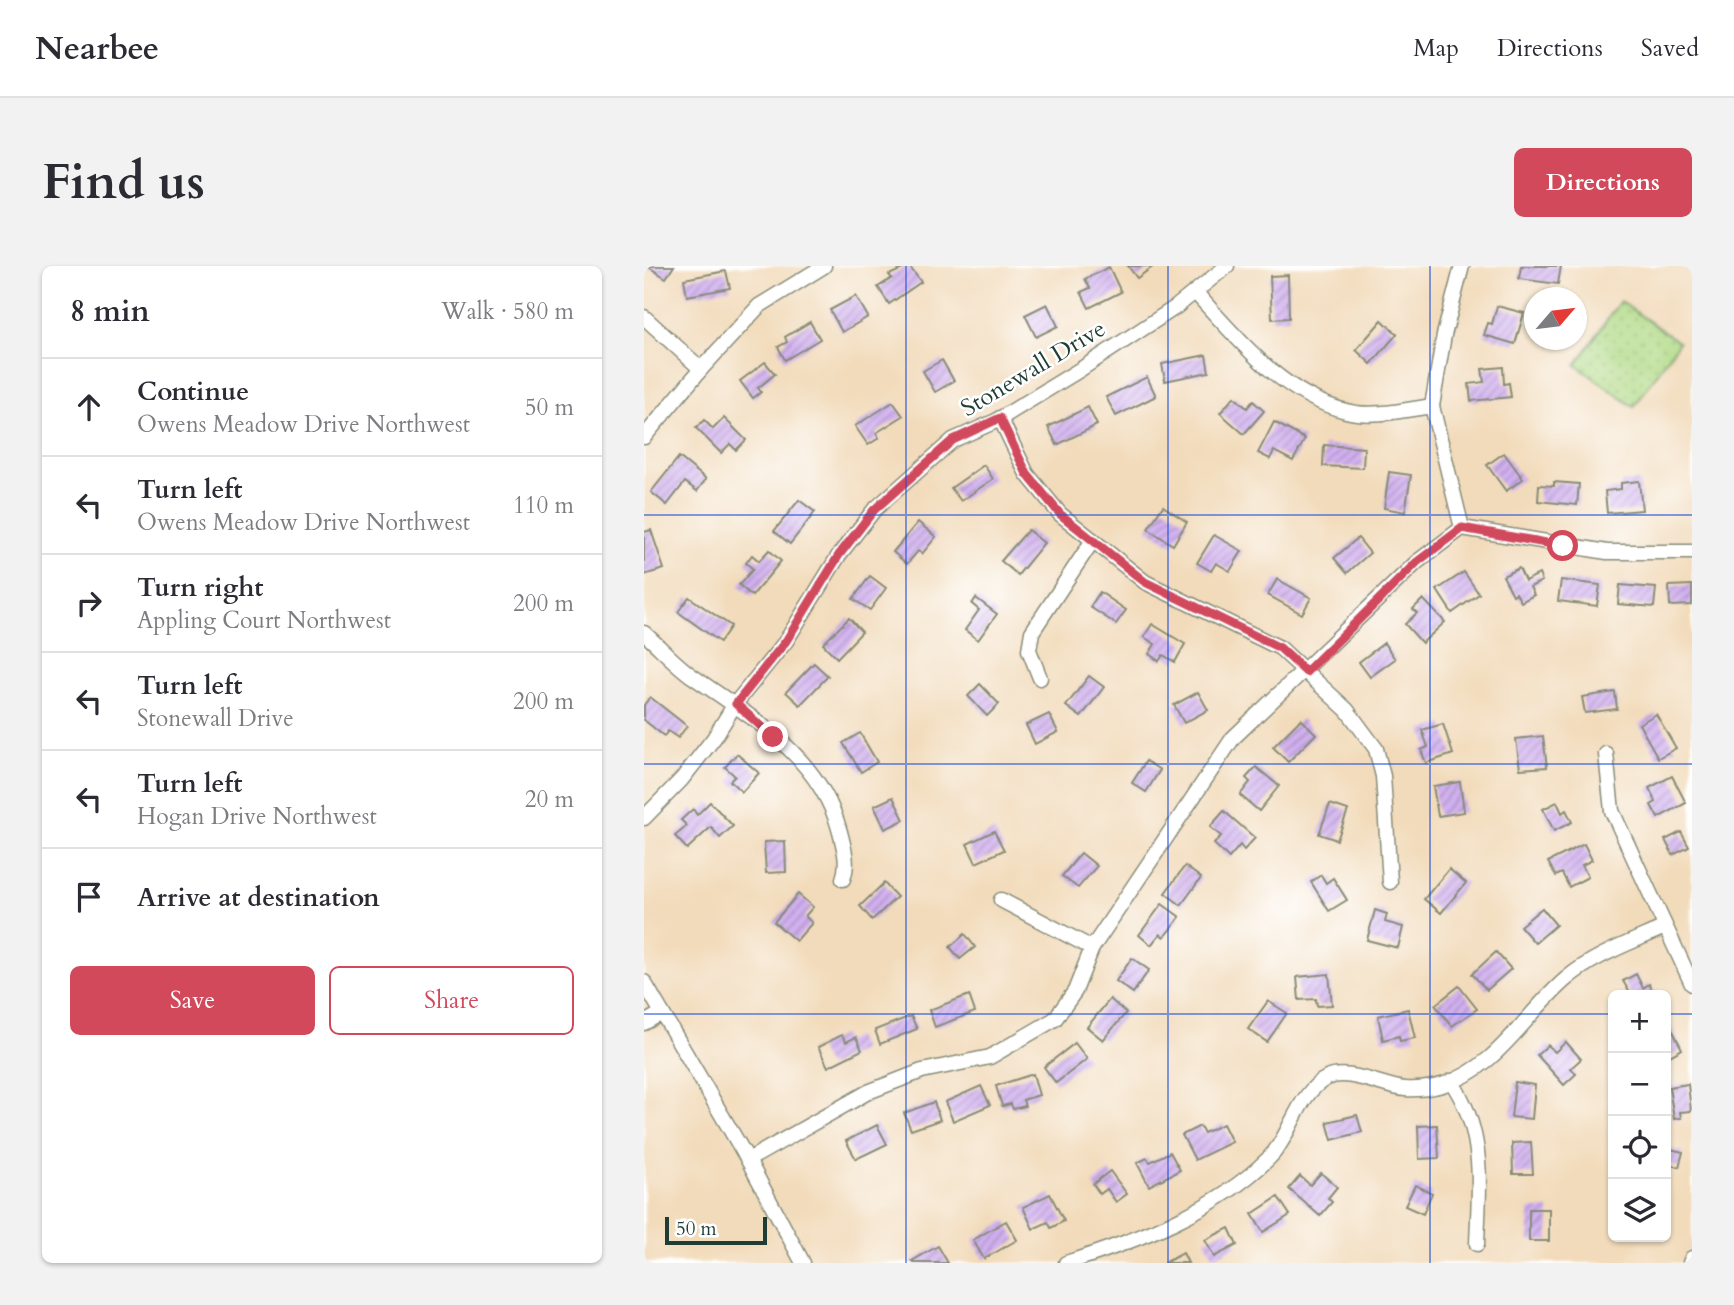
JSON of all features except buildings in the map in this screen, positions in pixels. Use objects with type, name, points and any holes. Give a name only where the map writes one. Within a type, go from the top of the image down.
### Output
[{"type":"street","points":[[644,437],[759,306],[824,266]]},
{"type":"street","name":"Stonewall Drive","points":[[644,818],[682,779],[714,738],[736,704],[786,641],[839,555],[874,510],[953,440],[1000,418],[1081,369],[1195,292],[1227,266]]},
{"type":"street","points":[[1462,266],[1444,335],[1432,406],[1462,528]]},
{"type":"street","points":[[1195,292],[1257,360],[1312,399],[1348,412],[1385,412],[1432,406]]},
{"type":"street","points":[[644,317],[701,369]]},
{"type":"street","points":[[1000,418],[1027,474],[1060,514],[1145,582],[1280,648],[1347,710],[1376,749],[1384,776],[1390,882]]},
{"type":"street","points":[[748,1160],[868,1092],[922,1071],[990,1057],[1055,1019],[1075,991],[1091,948],[1233,738],[1306,672],[1417,562],[1462,528],[1607,552],[1692,552]]},
{"type":"street","points":[[1040,678],[1029,650],[1032,632],[1093,540]]},
{"type":"street","points":[[644,633],[690,675],[736,704],[773,737],[795,751],[823,790],[846,854],[843,879]]},
{"type":"street","points":[[1606,754],[1612,811],[1692,984]]},
{"type":"street","points":[[1001,900],[1091,948]]},
{"type":"street","points":[[1066,1263],[1178,1220],[1245,1179],[1271,1156],[1314,1088],[1329,1077],[1354,1077],[1407,1090],[1451,1081],[1480,1068],[1567,978],[1604,955],[1665,928]]},
{"type":"street","points":[[644,982],[748,1160],[803,1263]]},
{"type":"street","points":[[644,1023],[662,1013]]},
{"type":"street","points":[[1451,1081],[1465,1102],[1475,1127],[1479,1175],[1477,1244]]},
{"type":"street","points":[[1690,1263],[1692,1258]]},
{"type":"green space","points":[[1620,301],[1679,342],[1634,407],[1576,365]]},
{"type":"route","points":[[773,737],[736,704],[786,641],[839,555],[874,510],[918,469],[953,440],[1000,418],[1027,474],[1060,514],[1145,582],[1280,648],[1306,672],[1417,562],[1462,528],[1563,546]]}]
